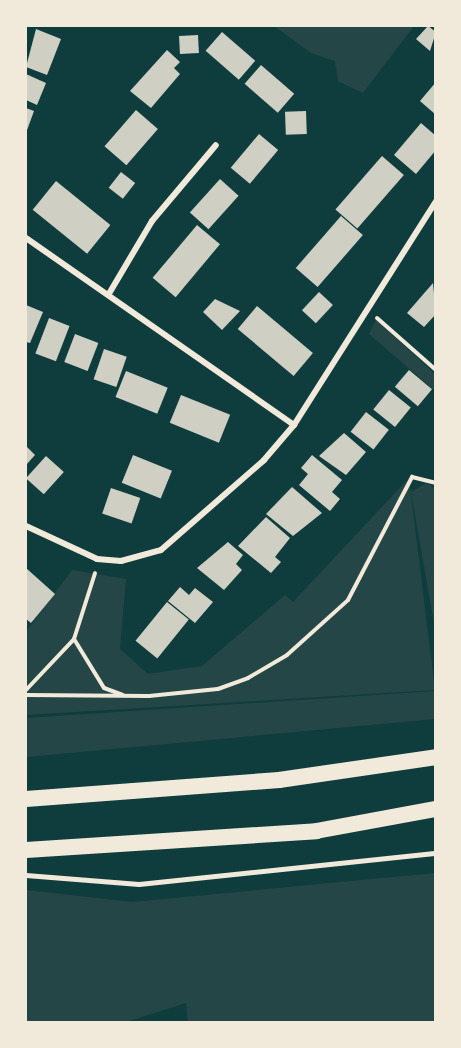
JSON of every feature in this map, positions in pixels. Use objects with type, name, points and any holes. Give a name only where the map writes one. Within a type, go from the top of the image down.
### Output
[{"type":"highway","points":[[26,799],[279,780],[435,757]]},
{"type":"highway","points":[[26,850],[316,831],[435,809]]},
{"type":"street","points":[[110,292],[152,221],[216,145]]},
{"type":"street","points":[[26,526],[97,559],[121,561],[161,550],[264,460],[294,425],[435,201]]},
{"type":"street","points":[[26,238],[110,292],[294,425]]},
{"type":"lane","points":[[26,875],[139,884],[435,853]]},
{"type":"path","points":[[366,308],[435,370]]},
{"type":"path","points":[[26,695],[125,696],[218,689],[287,655],[348,600],[412,477],[435,483]]},
{"type":"path","points":[[26,690],[74,639],[97,559]]},
{"type":"path","points":[[74,639],[104,688],[125,696]]},
{"type":"shaded area","points":[[274,26],[414,26],[363,93],[338,81],[335,61],[311,53]]},
{"type":"shaded area","points":[[376,320],[435,374],[435,391],[369,334]]},
{"type":"shaded area","points":[[409,478],[435,690],[26,715],[26,632],[72,570],[126,579],[120,649],[148,674],[202,666],[285,595],[293,602]]},
{"type":"shaded area","points":[[426,483],[435,488],[435,629],[411,492]]},
{"type":"shaded area","points":[[435,691],[435,719],[26,757],[26,718]]},
{"type":"shaded area","points":[[435,873],[435,1022],[188,1022],[186,1003],[126,1022],[26,1022],[26,890],[132,902]]},
{"type":"building","points":[[428,26],[436,32],[430,51],[416,39]]},
{"type":"building","points":[[36,29],[61,39],[47,75],[26,67]]},
{"type":"building","points":[[222,32],[255,61],[239,80],[206,51]]},
{"type":"building","points":[[198,35],[199,53],[180,54],[179,36]]},
{"type":"building","points":[[167,50],[180,62],[174,68],[180,74],[151,108],[130,91]]},
{"type":"building","points":[[261,65],[294,94],[278,113],[245,84]]},
{"type":"building","points":[[26,74],[46,83],[37,105],[26,100]]},
{"type":"building","points":[[436,82],[436,115],[420,101]]},
{"type":"building","points":[[26,108],[34,111],[26,133]]},
{"type":"building","points":[[136,110],[158,129],[126,165],[105,146]]},
{"type":"building","points":[[306,111],[307,134],[286,135],[285,112]]},
{"type":"building","points":[[421,123],[436,136],[436,150],[416,174],[394,155]]},
{"type":"building","points":[[259,134],[278,150],[250,184],[231,168]]},
{"type":"building","points":[[382,156],[404,175],[357,229],[335,210]]},
{"type":"building","points":[[121,172],[135,183],[123,199],[109,188]]},
{"type":"building","points":[[220,179],[239,196],[208,229],[190,212]]},
{"type":"building","points":[[56,181],[110,225],[87,254],[33,210]]},
{"type":"building","points":[[341,216],[363,235],[318,287],[296,268]]},
{"type":"building","points":[[197,225],[220,244],[176,297],[153,278]]},
{"type":"building","points":[[433,283],[436,314],[424,327],[407,313]]},
{"type":"building","points":[[319,292],[333,305],[316,323],[302,310]]},
{"type":"building","points":[[215,299],[240,311],[222,330],[203,312]]},
{"type":"building","points":[[26,305],[43,312],[30,343],[26,342]]},
{"type":"building","points":[[257,306],[313,353],[294,376],[238,329]]},
{"type":"building","points":[[49,318],[70,326],[56,361],[35,353]]},
{"type":"building","points":[[75,334],[98,343],[88,371],[64,362]]},
{"type":"building","points":[[104,349],[127,357],[116,387],[94,379]]},
{"type":"building","points":[[409,370],[432,389],[418,406],[395,387]]},
{"type":"building","points":[[126,371],[168,388],[157,414],[116,397]]},
{"type":"building","points":[[389,390],[411,408],[395,427],[373,409]]},
{"type":"building","points":[[181,395],[230,415],[219,443],[170,423]]},
{"type":"building","points":[[366,412],[389,430],[373,450],[351,432]]},
{"type":"building","points":[[344,433],[366,452],[346,475],[319,456]]},
{"type":"building","points":[[26,446],[35,455],[26,465]]},
{"type":"building","points":[[133,455],[172,471],[161,499],[122,483]]},
{"type":"building","points":[[312,455],[342,480],[332,492],[340,499],[330,511],[299,485],[308,474],[301,468]]},
{"type":"building","points":[[46,456],[64,472],[44,494],[26,478]]},
{"type":"building","points":[[292,487],[322,513],[293,536],[266,514]]},
{"type":"building","points":[[111,488],[140,498],[132,524],[102,514]]},
{"type":"building","points":[[266,517],[290,538],[275,557],[281,562],[271,573],[238,546]]},
{"type":"building","points":[[228,542],[243,555],[236,564],[242,570],[224,590],[197,568]]},
{"type":"building","points":[[26,568],[55,594],[31,623],[26,619]]},
{"type":"building","points":[[180,587],[189,595],[195,588],[213,602],[195,623],[168,601]]},
{"type":"building","points":[[167,602],[189,620],[157,658],[136,641]]}]
